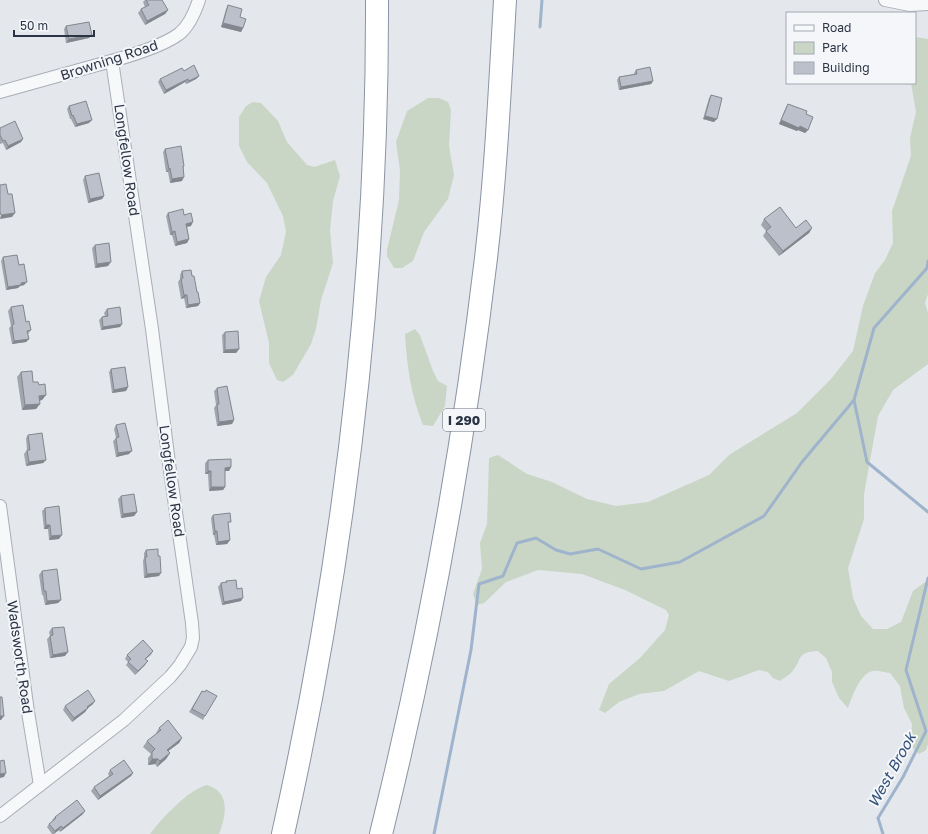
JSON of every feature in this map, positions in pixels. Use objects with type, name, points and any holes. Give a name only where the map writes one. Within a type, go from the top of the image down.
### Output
[{"type":"highway","points":[[283,834],[317,662],[334,556],[357,377],[371,200],[376,84],[377,0]]},
{"type":"highway","name":"I 290","points":[[381,834],[422,657],[461,439],[486,257],[505,0]]},
{"type":"street","name":"Browning Road","points":[[0,92],[112,61],[165,42],[178,35],[185,27],[192,16],[198,0]]},
{"type":"street","points":[[885,0],[910,5],[928,4]]},
{"type":"street","name":"Longfellow Road","points":[[0,816],[124,720],[177,669],[186,655],[193,638],[152,330],[112,61]]},
{"type":"street","name":"Wadsworth Road","points":[[0,506],[28,712],[40,785]]},
{"type":"green space","points":[[916,37],[928,39],[928,294],[925,303],[928,313],[928,364],[893,390],[878,416],[864,494],[864,519],[848,568],[853,598],[861,616],[873,629],[887,629],[901,622],[913,591],[928,580],[928,744],[926,750],[919,754],[911,746],[912,724],[904,708],[900,686],[890,673],[873,671],[864,676],[857,686],[848,708],[839,698],[832,682],[832,672],[826,658],[818,651],[803,655],[791,673],[780,681],[773,678],[768,672],[759,670],[729,681],[699,671],[664,691],[639,694],[619,702],[605,713],[599,710],[609,684],[640,658],[665,630],[669,615],[666,610],[625,590],[582,574],[538,570],[506,582],[484,603],[477,605],[473,594],[482,569],[480,543],[487,524],[489,458],[498,455],[527,474],[552,482],[587,499],[616,506],[648,502],[709,475],[729,455],[797,413],[831,379],[853,351],[863,306],[875,273],[885,260],[893,243],[892,211],[911,156],[910,138],[916,112],[911,84],[916,84]]},
{"type":"green space","points":[[428,98],[439,98],[448,102],[451,110],[449,146],[454,175],[448,199],[424,232],[413,261],[402,268],[394,268],[387,256],[387,250],[399,200],[400,170],[396,142],[407,111]]},
{"type":"green space","points":[[253,102],[261,103],[278,121],[287,142],[307,165],[314,167],[335,160],[340,176],[333,201],[330,230],[333,263],[321,300],[316,329],[311,344],[293,375],[283,382],[277,380],[269,363],[269,343],[259,301],[266,277],[281,255],[286,232],[283,216],[267,183],[247,162],[239,146],[239,117],[246,106]]},
{"type":"green space","points":[[415,329],[420,335],[438,381],[447,386],[445,406],[433,426],[423,425],[415,403],[410,381],[405,334]]},
{"type":"green space","points":[[207,785],[220,793],[225,805],[225,812],[219,834],[150,834],[168,813],[184,798],[192,792]]},
{"type":"building","points":[[146,0],[162,0],[168,10],[147,21],[141,9],[149,5]]},
{"type":"building","points":[[228,5],[242,9],[240,17],[246,19],[243,28],[223,23]]},
{"type":"building","points":[[89,22],[92,35],[69,39],[66,26]]},
{"type":"building","points":[[194,65],[199,76],[189,81],[188,79],[166,90],[160,79],[182,68],[184,71]]},
{"type":"building","points":[[650,67],[653,81],[621,87],[619,77],[637,74],[636,70]]},
{"type":"building","points":[[711,95],[722,98],[717,119],[705,116]]},
{"type":"building","points":[[86,101],[92,120],[77,124],[73,115],[72,116],[69,106]]},
{"type":"building","points":[[788,104],[807,111],[806,114],[813,117],[808,130],[800,126],[799,128],[781,120]]},
{"type":"building","points":[[15,121],[23,139],[8,146],[0,135],[0,128]]},
{"type":"building","points":[[181,146],[184,177],[172,179],[165,149]]},
{"type":"building","points":[[99,173],[104,196],[90,199],[85,176]]},
{"type":"building","points":[[6,184],[8,194],[12,194],[15,213],[1,215],[0,185]]},
{"type":"building","points":[[780,207],[796,228],[806,220],[812,228],[783,251],[766,231],[771,227],[764,219]]},
{"type":"building","points":[[183,209],[184,215],[191,213],[193,222],[186,224],[189,239],[177,242],[175,231],[172,232],[168,213]]},
{"type":"building","points":[[109,243],[111,262],[97,264],[95,245]]},
{"type":"building","points":[[17,255],[19,265],[24,264],[27,282],[21,283],[21,285],[8,287],[3,257]]},
{"type":"building","points":[[191,270],[192,276],[194,276],[200,303],[188,305],[187,295],[184,295],[181,279],[183,278],[182,271]]},
{"type":"building","points":[[23,305],[26,322],[29,321],[31,330],[27,331],[29,339],[14,341],[12,325],[14,324],[11,307]]},
{"type":"building","points":[[120,307],[122,324],[103,327],[102,317],[108,316],[107,309]]},
{"type":"building","points":[[238,331],[239,349],[225,350],[225,332]]},
{"type":"building","points":[[125,367],[128,387],[114,390],[111,369]]},
{"type":"building","points":[[32,371],[33,382],[38,382],[39,385],[45,384],[46,395],[39,396],[40,404],[25,405],[21,372]]},
{"type":"building","points":[[227,386],[234,420],[219,422],[217,388]]},
{"type":"building","points":[[125,423],[132,451],[118,453],[116,438],[119,437],[116,425]]},
{"type":"building","points":[[42,433],[46,460],[29,462],[27,450],[30,450],[28,435]]},
{"type":"building","points":[[231,459],[231,467],[225,468],[225,487],[211,487],[211,471],[208,471],[208,460]]},
{"type":"building","points":[[134,494],[137,512],[123,514],[121,496]]},
{"type":"building","points":[[59,506],[62,535],[51,536],[50,525],[46,525],[45,508]]},
{"type":"building","points":[[230,513],[231,522],[228,522],[230,540],[218,542],[213,515]]},
{"type":"building","points":[[158,549],[161,573],[147,574],[145,557],[147,557],[146,550]]},
{"type":"building","points":[[57,569],[61,600],[47,601],[46,591],[44,591],[42,571]]},
{"type":"building","points":[[236,580],[237,589],[242,588],[243,598],[224,602],[221,583]]},
{"type":"building","points":[[64,627],[68,652],[53,655],[50,636],[53,635],[52,628]]},
{"type":"building","points":[[143,640],[153,651],[145,659],[148,661],[138,671],[128,662],[131,659],[127,655]]},
{"type":"building","points":[[88,690],[95,701],[74,718],[65,706]]},
{"type":"building","points":[[206,690],[217,696],[205,716],[192,709],[202,691],[205,692]]},
{"type":"building","points":[[0,697],[2,697],[4,716],[0,716]]},
{"type":"building","points":[[168,720],[182,738],[167,750],[170,753],[160,761],[158,759],[152,759],[152,752],[155,749],[147,741],[161,730],[159,728]]},
{"type":"building","points":[[4,760],[6,773],[0,774],[0,761]]},
{"type":"building","points":[[124,760],[133,773],[100,796],[94,787],[113,774],[110,770]]},
{"type":"building","points":[[77,800],[85,811],[63,828],[61,826],[55,831],[49,824],[56,818],[55,817]]},
{"type":"waterway","points":[[540,27],[542,0]]},
{"type":"waterway","name":"West Brook","points":[[928,261],[927,268],[874,328],[854,400],[867,462],[928,512]]},
{"type":"waterway","points":[[434,834],[471,650],[479,584],[503,576],[517,543],[536,538],[556,550],[570,554],[598,549],[641,569],[680,562],[764,516],[802,462],[854,400]]},
{"type":"waterway","name":"West Brook","points":[[883,834],[878,818],[903,777],[926,731],[906,670],[928,578]]}]
